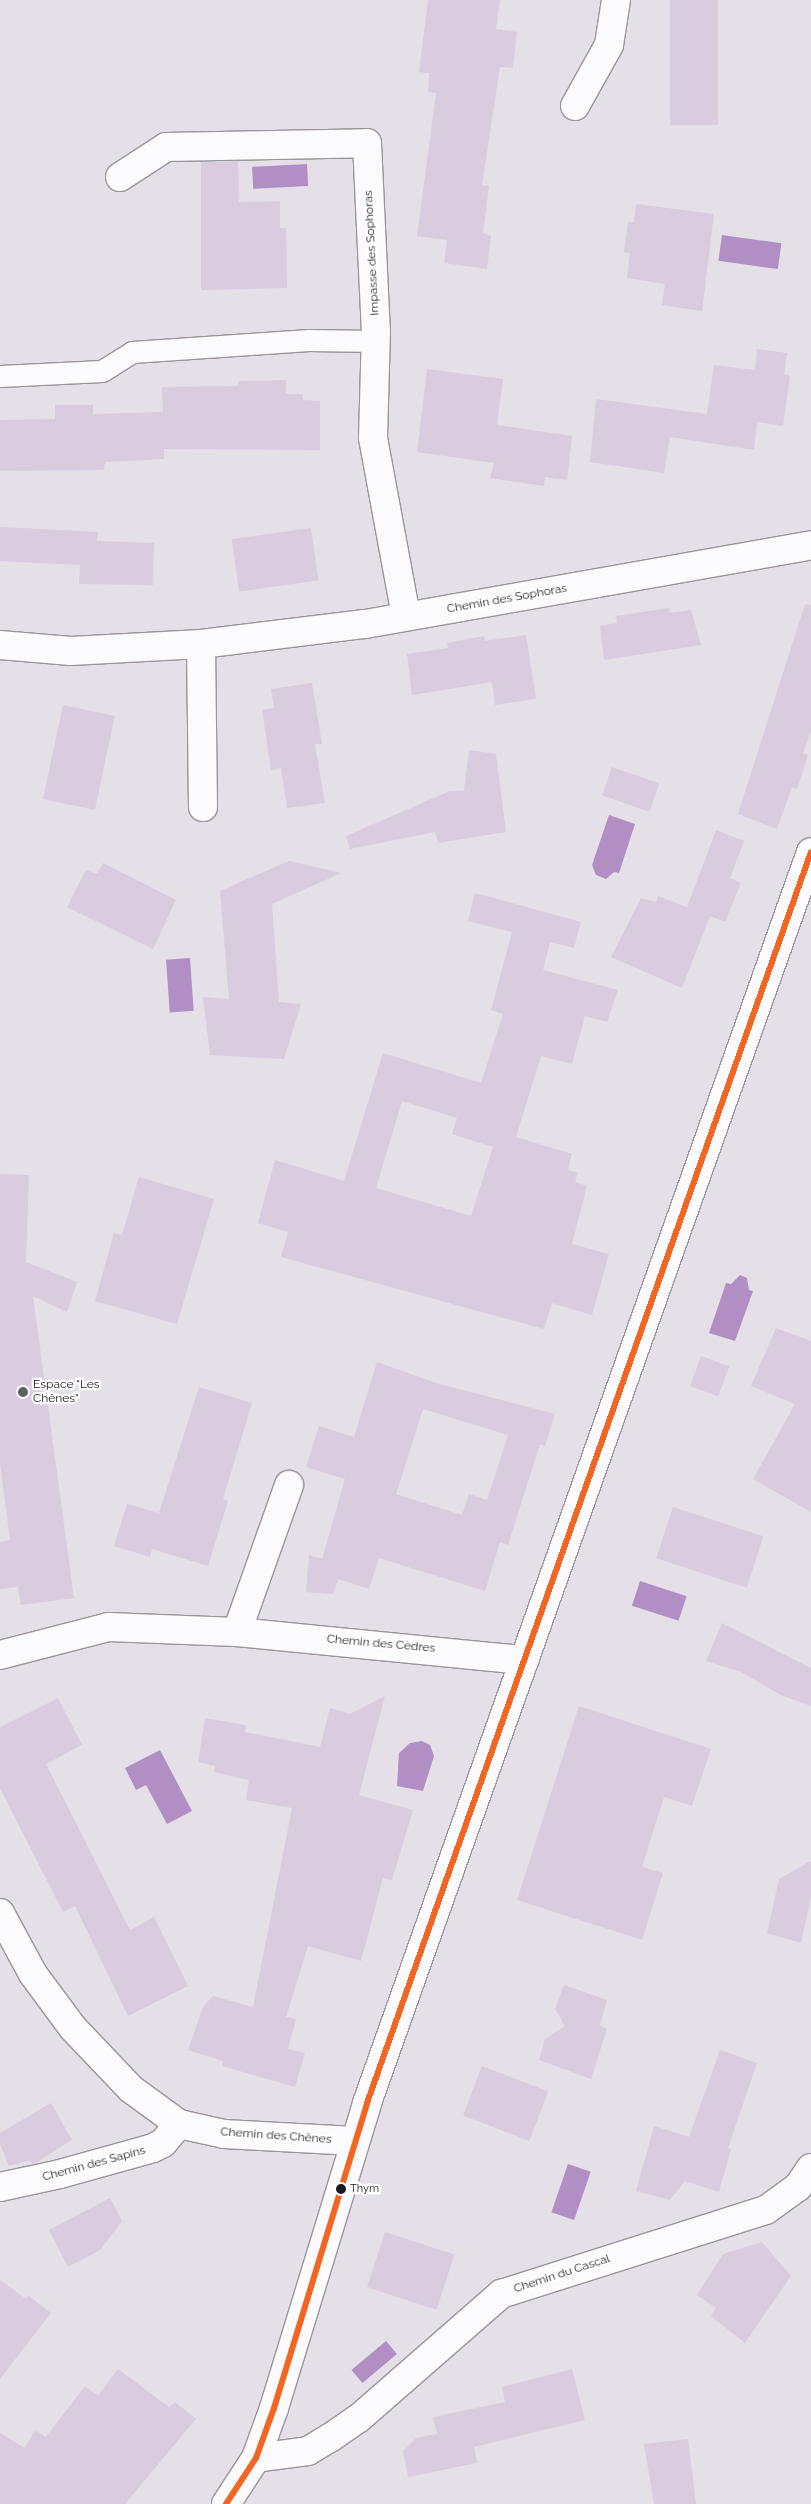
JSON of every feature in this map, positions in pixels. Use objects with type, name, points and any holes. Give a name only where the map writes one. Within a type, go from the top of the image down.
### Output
[{"type":"street","points":[[575,106],[610,46],[616,0]]},
{"type":"street","name":"Impasse des Sophoras","points":[[120,177],[166,147],[367,143],[376,341],[373,438],[406,616]]},
{"type":"street","name":"Chemin des Sophoras","points":[[0,645],[71,651],[201,644],[406,616],[811,545]]},
{"type":"street","points":[[201,644],[203,807]]},
{"type":"street","points":[[226,2504],[256,2458],[355,2142],[811,852]]},
{"type":"street","points":[[237,1632],[289,1485]]},
{"type":"street","name":"Chemin des Cèdres","points":[[0,1655],[108,1627],[237,1632],[525,1660]]},
{"type":"street","name":"Chemin des Chênes","points":[[0,1913],[33,1974],[73,2028],[131,2089],[179,2124],[224,2134],[355,2142]]},
{"type":"street","name":"Chemin des Sapins","points":[[0,2187],[60,2174],[153,2148],[163,2143],[179,2124]]},
{"type":"street","name":"Chemin du Cascal","points":[[256,2458],[308,2451],[330,2438],[359,2418],[501,2294],[766,2210],[798,2187],[811,2168]]},
{"type":"lane","points":[[0,376],[102,370],[132,352],[309,340],[376,341]]},
{"type":"shaded area","points":[[307,164],[308,186],[253,189],[252,167]]},
{"type":"shaded area","points":[[722,235],[781,243],[778,269],[718,261]]},
{"type":"shaded area","points":[[609,815],[635,824],[619,873],[614,872],[606,879],[596,875],[592,865]]},
{"type":"shaded area","points":[[190,958],[194,1011],[170,1013],[166,960]]},
{"type":"shaded area","points":[[740,1275],[747,1278],[749,1290],[753,1291],[735,1341],[709,1333],[726,1283],[731,1284]]},
{"type":"shaded area","points":[[640,1581],[687,1596],[679,1621],[632,1606]]},
{"type":"shaded area","points":[[422,1741],[430,1745],[434,1756],[423,1791],[397,1786],[399,1753],[410,1743]]},
{"type":"shaded area","points":[[160,1750],[192,1811],[167,1824],[146,1785],[136,1790],[125,1768]]},
{"type":"shaded area","points":[[568,2164],[591,2172],[574,2220],[551,2212]]},
{"type":"shaded area","points":[[386,2341],[397,2354],[362,2383],[352,2370]]},
{"type":"building","points":[[428,0],[500,0],[496,29],[517,32],[513,68],[500,67],[482,185],[489,186],[483,233],[491,236],[487,269],[444,263],[447,240],[417,236],[436,93],[428,92],[429,73],[419,72]]},
{"type":"building","points":[[670,0],[718,0],[718,125],[670,125]]},
{"type":"building","points":[[238,161],[239,202],[280,201],[280,228],[286,228],[287,288],[201,290],[201,162]]},
{"type":"building","points":[[636,204],[714,214],[702,311],[662,305],[665,284],[627,278],[630,253],[624,252],[628,222],[634,222]]},
{"type":"building","points":[[757,349],[787,353],[784,374],[790,376],[783,426],[757,422],[754,450],[670,437],[664,473],[590,462],[596,399],[707,414],[714,365],[755,370]]},
{"type":"building","points":[[427,369],[503,379],[497,425],[572,436],[567,480],[545,477],[544,486],[490,478],[494,463],[417,452]]},
{"type":"building","points":[[286,380],[286,394],[303,394],[303,400],[320,401],[320,450],[164,449],[164,459],[105,462],[104,470],[0,471],[0,420],[55,419],[55,405],[93,405],[93,414],[163,412],[162,387],[238,386],[238,381]]},
{"type":"building","points":[[0,527],[98,532],[97,541],[154,543],[153,585],[79,584],[80,565],[0,561]]},
{"type":"building","points":[[311,528],[318,580],[239,592],[232,539]]},
{"type":"building","points":[[805,604],[811,605],[811,731],[803,753],[808,755],[797,789],[792,787],[777,829],[738,814]]},
{"type":"building","points":[[669,608],[670,613],[691,610],[701,645],[604,660],[600,626],[617,623],[616,616]]},
{"type":"building","points":[[526,635],[536,699],[495,705],[492,682],[412,695],[407,654],[448,648],[447,643],[484,636],[485,641]]},
{"type":"building","points":[[312,683],[322,744],[315,744],[325,803],[287,808],[281,768],[271,770],[262,710],[274,708],[271,689]]},
{"type":"building","points":[[63,705],[115,716],[95,810],[43,799]]},
{"type":"building","points":[[469,750],[496,754],[506,832],[438,843],[435,832],[350,849],[346,836],[450,791],[464,791]]},
{"type":"building","points":[[612,767],[659,783],[650,812],[602,795]]},
{"type":"building","points":[[716,830],[744,841],[730,878],[741,883],[725,922],[687,907]]},
{"type":"building","points":[[289,861],[341,873],[272,904],[279,1002],[301,1004],[284,1059],[210,1055],[203,997],[229,999],[220,891]]},
{"type":"building","points":[[103,863],[176,900],[153,949],[67,907],[86,870],[97,874]]},
{"type":"building","points":[[475,893],[581,922],[574,948],[550,942],[543,970],[618,990],[607,1022],[585,1016],[572,1064],[541,1056],[516,1137],[572,1154],[568,1170],[578,1173],[575,1182],[587,1186],[572,1244],[609,1254],[592,1315],[552,1303],[544,1329],[281,1257],[288,1232],[258,1223],[275,1160],[344,1181],[383,1053],[481,1083],[503,1014],[491,1010],[512,932],[468,921]],"holes":[[[402,1101],[457,1118],[452,1134],[493,1147],[471,1216],[376,1188]]]},
{"type":"building","points":[[658,896],[710,916],[682,988],[611,957],[641,898],[656,902]]},
{"type":"building","name":"Espace \"Les Chênes\"","points":[[0,1174],[29,1175],[26,1262],[77,1282],[67,1312],[33,1296],[74,1598],[21,1605],[18,1587],[0,1589],[0,1542],[10,1540],[0,1463]]},
{"type":"building","points":[[139,1177],[214,1199],[177,1324],[95,1301],[114,1233],[122,1235]]},
{"type":"building","points":[[776,1328],[811,1341],[811,1512],[753,1479],[795,1404],[751,1386]]},
{"type":"building","points":[[701,1356],[729,1366],[718,1396],[690,1386]]},
{"type":"building","points":[[377,1362],[439,1384],[555,1414],[545,1446],[540,1444],[508,1545],[500,1542],[485,1591],[379,1558],[369,1589],[338,1579],[333,1594],[306,1592],[309,1555],[322,1559],[345,1479],[306,1467],[319,1426],[354,1437]],"holes":[[[423,1409],[508,1435],[487,1500],[469,1494],[462,1515],[396,1494]]]},
{"type":"building","points":[[199,1387],[252,1403],[223,1499],[228,1501],[208,1566],[152,1549],[150,1557],[114,1546],[127,1504],[159,1513]]},
{"type":"building","points":[[673,1507],[763,1536],[747,1588],[656,1558]]},
{"type":"building","points":[[722,1623],[811,1668],[811,1706],[781,1695],[741,1672],[706,1661]]},
{"type":"building","points":[[385,1696],[359,1795],[413,1810],[392,1880],[383,1878],[361,1961],[308,1946],[286,2017],[296,2019],[288,2049],[305,2053],[295,2087],[222,2066],[223,2061],[188,2050],[203,2007],[213,1996],[253,2007],[292,1808],[246,1800],[249,1780],[214,1772],[215,1766],[198,1762],[205,1718],[246,1725],[245,1732],[320,1747],[330,1708],[350,1714]]},
{"type":"building","points":[[58,1698],[82,1745],[46,1764],[130,1930],[154,1917],[188,1986],[128,2016],[75,1906],[63,1912],[0,1788],[0,1727]]},
{"type":"building","points":[[579,1706],[711,1749],[692,1806],[664,1797],[642,1867],[663,1873],[642,1940],[517,1900]]},
{"type":"building","points":[[811,1861],[811,1897],[801,1943],[767,1933],[779,1879]]},
{"type":"building","points":[[564,1985],[607,2000],[600,2025],[607,2029],[591,2079],[539,2060],[545,2039],[565,2026],[555,2009]]},
{"type":"building","points":[[720,2050],[757,2063],[728,2148],[731,2149],[719,2192],[685,2181],[670,2200],[636,2191],[654,2126],[689,2137]]},
{"type":"building","points":[[482,2066],[548,2091],[529,2141],[463,2115]]},
{"type":"building","points":[[51,2103],[72,2140],[34,2164],[28,2161],[9,2166],[0,2144],[0,2133]]},
{"type":"building","points":[[110,2198],[122,2221],[100,2250],[68,2267],[49,2230]]},
{"type":"building","points":[[385,2232],[454,2255],[437,2310],[367,2287]]},
{"type":"building","points":[[762,2242],[791,2276],[745,2343],[711,2316],[716,2308],[697,2295],[723,2254]]},
{"type":"building","points":[[0,2280],[26,2299],[29,2296],[51,2313],[0,2379]]},
{"type":"building","points":[[118,2369],[169,2407],[175,2402],[196,2419],[125,2504],[0,2504],[0,2433],[25,2448],[35,2430],[46,2437],[85,2386],[98,2396]]},
{"type":"building","points":[[572,2369],[585,2420],[474,2447],[477,2463],[408,2477],[403,2451],[416,2438],[437,2434],[433,2417],[505,2402],[502,2387]]},
{"type":"building","points":[[688,2439],[696,2504],[654,2504],[644,2444]]},
{"type":"transit line","points":[[226,2504],[256,2458],[274,2408],[367,2103],[811,852]]},
{"type":"place","name":"Espace \"Les Chênes\"","points":[[23,1392]]},
{"type":"place","name":"Thym","points":[[341,2189]]}]
